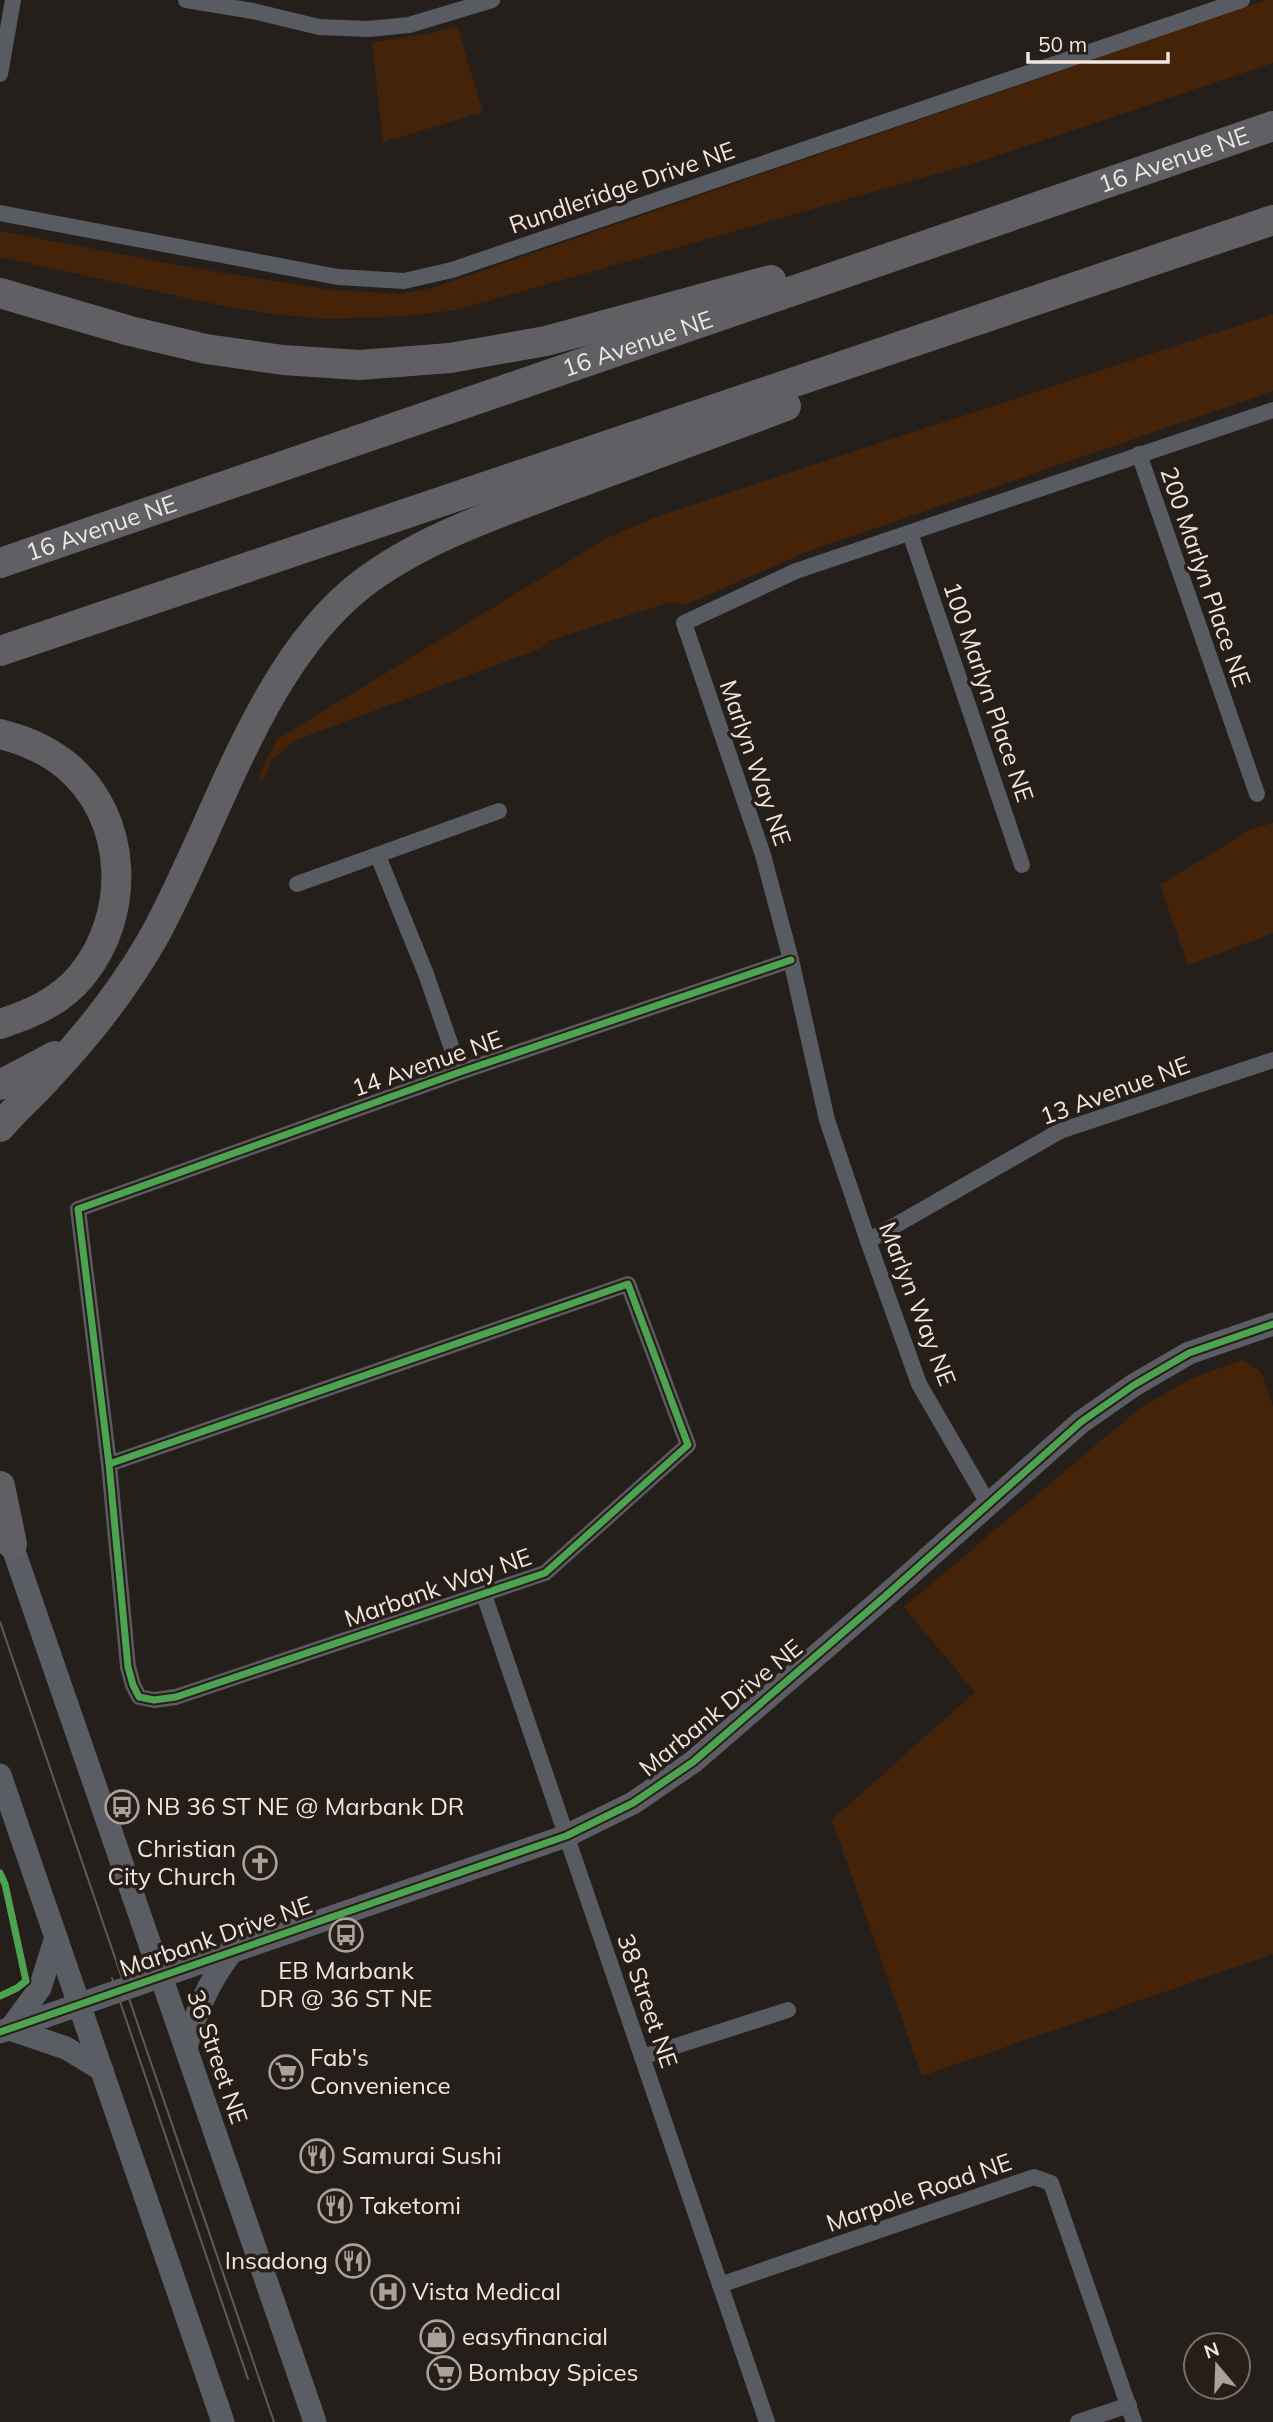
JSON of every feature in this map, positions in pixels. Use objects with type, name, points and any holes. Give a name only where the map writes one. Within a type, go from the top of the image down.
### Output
[{"type":"highway","name":"16 Avenue NE","points":[[0,563],[1273,126]]},
{"type":"highway","points":[[0,651],[1273,220]]},
{"type":"highway","points":[[0,293],[130,331],[205,349],[318,363],[403,363],[546,341],[849,258],[935,243]]},
{"type":"highway","points":[[0,1126],[47,1079],[121,989],[173,901],[251,734],[293,659],[321,624],[361,585],[410,553],[468,525],[818,395],[864,359]]},
{"type":"highway","points":[[0,734],[21,739],[44,751],[67,767],[85,785],[111,834],[117,861],[118,885],[114,911],[105,938],[81,977],[43,1008],[0,1024]]},
{"type":"highway","points":[[0,1086],[61,1052],[97,1021]]},
{"type":"highway","points":[[0,1486],[12,1544]]},
{"type":"main road","name":"Marbank Drive NE","points":[[5,2031],[566,1836],[633,1804],[693,1762],[1081,1422],[1134,1385],[1189,1353],[1271,1331]]},
{"type":"main road","name":"36 Street NE","points":[[0,1510],[315,2422]]},
{"type":"main road","points":[[0,1775],[223,2422]]},
{"type":"main road","points":[[56,1937],[40,1988],[5,2031],[66,2049],[102,2070]]},
{"type":"main road","points":[[186,2047],[199,2004],[230,1954]]},
{"type":"street","points":[[0,74],[13,0]]},
{"type":"street","points":[[186,0],[254,6],[319,27],[368,29],[409,25],[492,0]]},
{"type":"street","name":"Rundleridge Drive NE","points":[[0,213],[338,277],[404,281],[452,270],[1219,4],[1241,0]]},
{"type":"street","name":"Marlyn Way NE","points":[[989,1505],[919,1384],[868,1241],[827,1120],[791,960],[762,855],[684,624],[796,571],[1273,410]]},
{"type":"street","name":"200 Marlyn Place NE","points":[[1139,454],[1257,794]]},
{"type":"street","name":"100 Marlyn Place NE","points":[[910,533],[1022,865]]},
{"type":"street","points":[[297,884],[499,811]]},
{"type":"street","points":[[378,856],[426,974],[460,1072]]},
{"type":"street","name":"14 Avenue NE","points":[[78,1209],[460,1072],[791,960]]},
{"type":"street","name":"13 Avenue NE","points":[[868,1241],[1060,1131],[1273,1060]]},
{"type":"street","name":"Marbank Way NE","points":[[78,1209],[109,1464],[128,1667],[139,1697],[154,1700],[176,1697],[545,1573],[688,1445],[628,1284],[109,1464]]},
{"type":"street","name":"38 Street NE","points":[[484,1595],[767,2422]]},
{"type":"street","points":[[642,2057],[788,2010]]},
{"type":"street","name":"Marpole Road NE","points":[[720,2285],[1034,2177],[1051,2183],[1134,2422]]},
{"type":"street","points":[[1078,2422],[1129,2405]]},
{"type":"shaded area","points":[[1266,0],[1273,0],[1273,63],[975,163],[456,310],[406,316],[325,319],[267,313],[223,306],[0,257],[0,231],[204,270],[332,290],[402,294],[435,287]]},
{"type":"shaded area","points":[[457,26],[483,112],[383,142],[372,42],[428,34]]},
{"type":"shaded area","points":[[1273,314],[1273,391],[809,551],[685,605],[670,602],[551,640],[541,648],[294,741],[271,761],[263,781],[258,779],[276,740],[607,538],[664,514]]},
{"type":"shaded area","points":[[1273,823],[1273,933],[1188,965],[1160,885],[1250,830]]},
{"type":"shaded area","points":[[1242,1360],[1261,1372],[1273,1406],[1273,1954],[922,2076],[832,1820],[975,1692],[904,1607],[1140,1408],[1193,1378]]},
{"type":"tram line","points":[[0,1622],[274,2422]]},
{"type":"tram line","points":[[112,1978],[248,2379]]},
{"type":"cycle path","points":[[109,1464],[628,1284],[688,1445],[545,1573],[176,1697],[154,1700],[139,1697],[128,1667],[109,1464],[78,1209],[460,1072],[791,960]]},
{"type":"cycle path","points":[[0,2032],[566,1836],[633,1803],[693,1762],[1081,1422],[1134,1385],[1189,1353],[1273,1324]]},
{"type":"cycle path","points":[[0,1873],[5,1884],[26,1981],[0,1996]]},
{"type":"place","name":"NB 36 ST NE @ Marbank DR","points":[[122,1807]]},
{"type":"place","name":"Christian City Church","points":[[260,1863]]},
{"type":"place","name":"EB Marbank DR @ 36 ST NE","points":[[346,1935]]},
{"type":"place","name":"Fab's Convenience","points":[[286,2072]]},
{"type":"place","name":"Samurai Sushi","points":[[317,2156]]},
{"type":"place","name":"Taketomi","points":[[335,2206]]},
{"type":"place","name":"Insadong","points":[[353,2261]]},
{"type":"place","name":"Vista Medical","points":[[388,2292]]},
{"type":"place","name":"easyfinancial","points":[[437,2337]]},
{"type":"place","name":"Bombay Spices","points":[[444,2373]]}]
